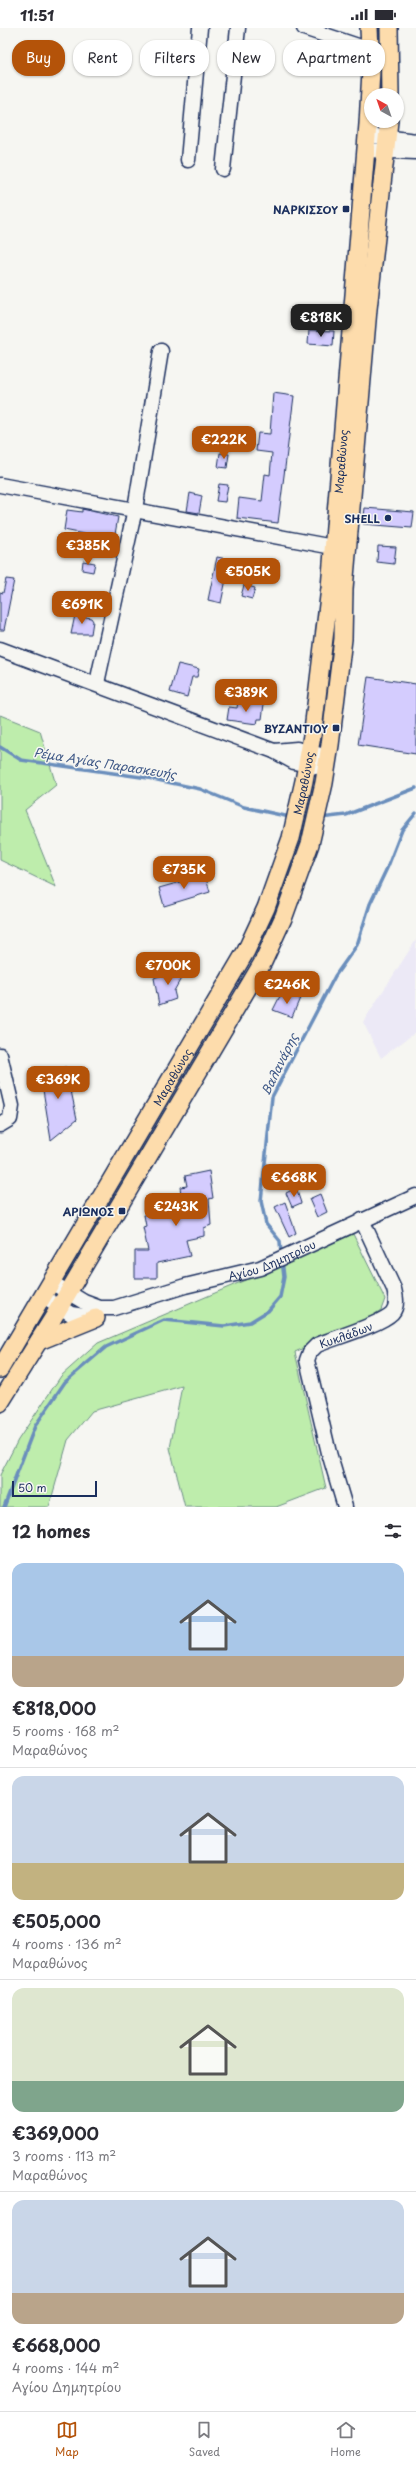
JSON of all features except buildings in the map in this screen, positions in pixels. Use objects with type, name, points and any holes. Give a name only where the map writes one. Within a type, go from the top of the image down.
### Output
[{"type":"main road","name":"Μαραθώνος","points":[[369,28],[370,40]]},
{"type":"main road","points":[[389,28],[390,88]]},
{"type":"main road","name":"Μαραθώνος","points":[[0,1369],[246,951],[274,887],[291,838],[308,759],[333,547],[367,142],[369,76]]},
{"type":"main road","name":"Μαραθώνος","points":[[0,1404],[68,1294],[263,962],[284,916],[312,836],[328,763],[337,700],[344,589],[367,324],[387,136]]},
{"type":"main road","points":[[39,1341],[96,1318]]},
{"type":"street","points":[[188,160],[200,28]]},
{"type":"street","points":[[223,169],[238,28]]},
{"type":"street","points":[[304,28],[340,40]]},
{"type":"street","points":[[367,142],[387,136],[416,141]]},
{"type":"street","points":[[387,136],[416,152]]},
{"type":"street","points":[[97,683],[135,509],[161,351]]},
{"type":"street","points":[[0,485],[333,547]]},
{"type":"street","points":[[0,649],[97,683],[274,751],[294,762],[308,759],[328,763]]},
{"type":"street","points":[[0,1055],[12,1106],[10,1119],[0,1125]]},
{"type":"street","name":"Αγίου Δημητρίου","points":[[96,1318],[120,1307],[185,1286],[267,1265],[293,1255],[362,1220],[416,1196]]},
{"type":"street","name":"Κυκλάδων","points":[[345,1507],[329,1453],[307,1360],[310,1352],[317,1346],[381,1320],[392,1313],[395,1308],[396,1298],[394,1289],[362,1220]]},
{"type":"street","points":[[47,1290],[59,1308],[75,1316],[96,1318]]},
{"type":"street","name":"Αγίου Δημητρίου","points":[[47,1290],[68,1294],[96,1307],[109,1309],[120,1307]]},
{"type":"shaded area","points":[[416,940],[416,1032],[381,1058],[363,1022]]},
{"type":"green space","points":[[0,715],[40,731],[56,785],[25,810],[56,887],[0,860]]},
{"type":"green space","points":[[353,1234],[385,1299],[381,1310],[369,1318],[295,1352],[326,1488],[276,1507],[185,1507],[170,1448],[182,1386],[92,1411],[68,1440],[49,1507],[0,1507],[0,1475],[18,1440],[61,1376],[98,1343]]},
{"type":"waterway","name":"Ρέμα Αγίας Παρασκευής","points":[[0,747],[21,760],[148,778],[200,789],[244,807],[290,817]]},
{"type":"waterway","name":"Ρέμα Αγίας Παρασκευής","points":[[320,818],[346,815],[416,788]]},
{"type":"waterway","name":"Βαλανάρης","points":[[281,1254],[280,1241],[266,1224],[261,1201],[272,1097],[335,976],[357,945],[370,904],[388,866],[402,830],[416,813]]},
{"type":"waterway","name":"Βαλανάρης","points":[[4,1507],[35,1426],[65,1382],[106,1347],[164,1320],[224,1326],[250,1322],[268,1311],[280,1297],[284,1277],[282,1260]]},
{"type":"place","name":"ΝΑΡΚΙΣΣΟΥ","points":[[346,209]]},
{"type":"place","name":"SHELL","points":[[388,518]]},
{"type":"place","name":"ΒΥΖΑΝΤΙΟΥ","points":[[336,728]]},
{"type":"place","name":"ΑΡΙΩΝΟΣ","points":[[122,1211]]}]
